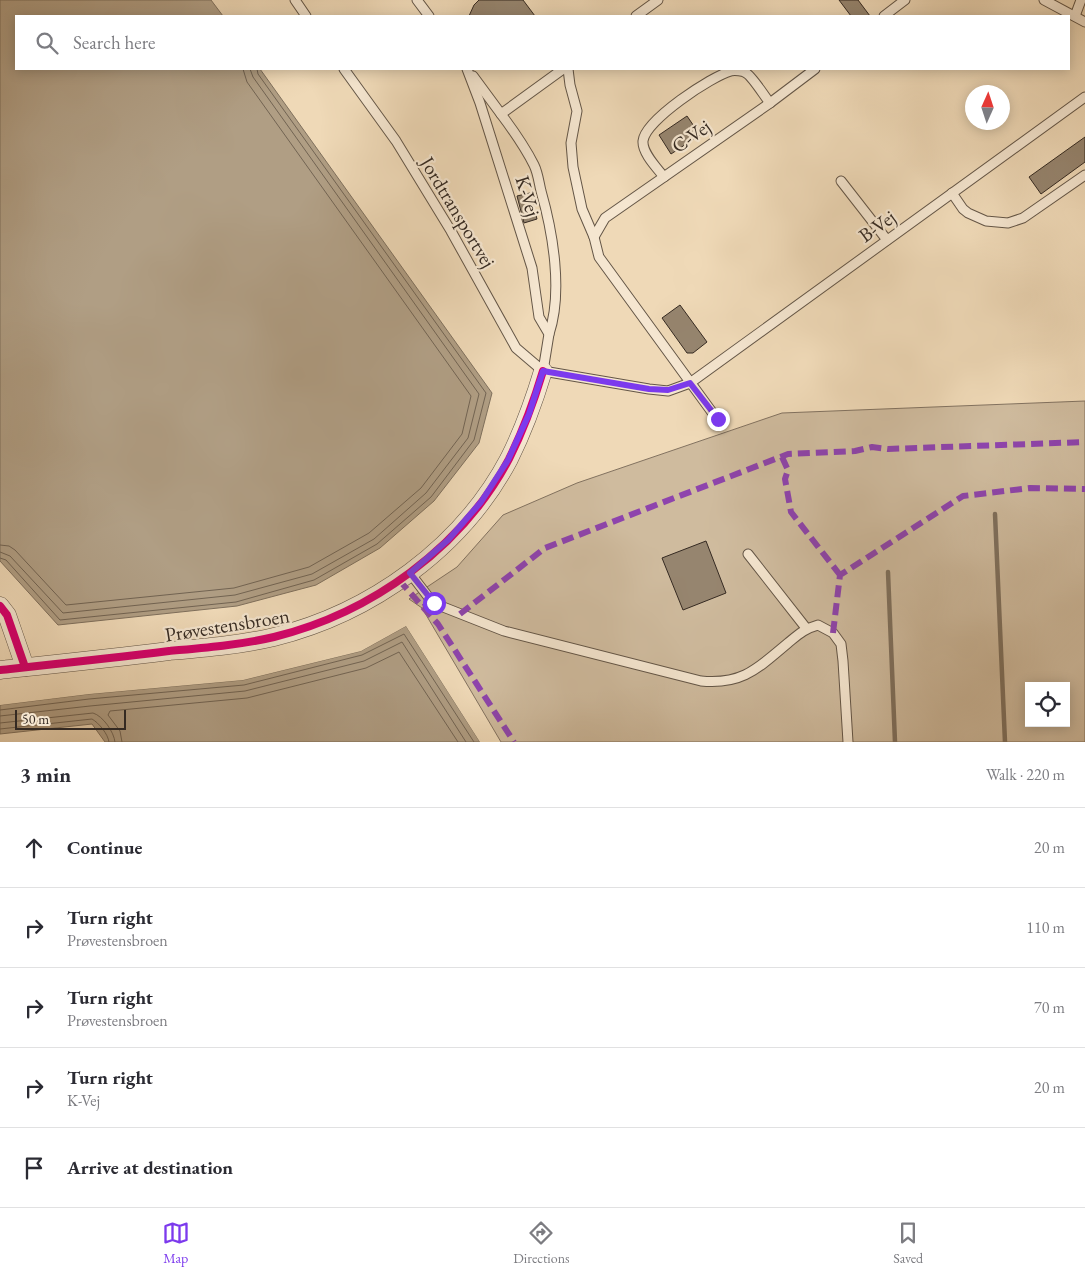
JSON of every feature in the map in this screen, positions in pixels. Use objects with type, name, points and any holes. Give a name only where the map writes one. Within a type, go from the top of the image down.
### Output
[{"type":"street","name":"Prøvestensbroen","points":[[0,670],[224,645],[274,637],[322,622],[368,601],[410,573],[448,540],[481,502],[508,460],[529,414],[543,371]]},
{"type":"street","points":[[0,606],[7,615],[25,667]]},
{"type":"lane","points":[[294,0],[305,15]]},
{"type":"lane","points":[[417,0],[428,15]]},
{"type":"lane","points":[[637,15],[658,0]]},
{"type":"lane","points":[[885,15],[905,0]]},
{"type":"lane","points":[[1044,0],[1085,22]]},
{"type":"lane","points":[[1075,16],[1081,0]]},
{"type":"lane","name":"Jordtransportvej","points":[[345,70],[396,142],[451,231],[516,348],[543,371]]},
{"type":"lane","name":"K-Vej","points":[[467,70],[480,103],[532,268],[539,318],[549,334]]},
{"type":"lane","name":"K-Vej","points":[[468,70],[512,129],[535,167],[549,221],[555,261],[554,318],[549,334],[543,371]]},
{"type":"lane","points":[[501,114],[562,70]]},
{"type":"lane","points":[[568,70],[577,111],[571,143],[571,154],[582,209],[594,237],[599,256],[718,419]]},
{"type":"lane","points":[[664,177],[646,152],[643,143],[644,135],[659,117],[678,102],[713,78],[733,70],[746,73],[770,103]]},
{"type":"lane","name":"C-Vej","points":[[594,237],[605,218],[770,103],[814,70]]},
{"type":"lane","name":"B-Vej","points":[[690,383],[1085,97]]},
{"type":"lane","points":[[952,193],[968,213],[986,221],[1008,223],[1022,218],[1085,175]]},
{"type":"lane","points":[[841,181],[887,240]]},
{"type":"lane","points":[[543,371],[649,389],[668,390],[690,383]]},
{"type":"lane","points":[[748,554],[806,628]]},
{"type":"lane","points":[[410,573],[434,603],[504,631],[701,681],[719,682],[737,679],[755,670],[806,628],[818,625],[833,633],[841,644],[848,742]]},
{"type":"shaded area","points":[[1085,401],[1085,742],[501,742],[422,608],[409,599],[457,567],[503,515],[577,483],[782,413]]},
{"type":"water","points":[[0,0],[211,0],[222,15],[15,15],[15,70],[261,70],[492,393],[479,443],[434,501],[380,548],[316,585],[237,606],[58,625],[0,561]]},
{"type":"water","points":[[406,626],[480,742],[105,742],[92,724],[0,734],[0,705],[89,694],[243,680],[361,651]]},
{"type":"pier","points":[[407,624],[482,742],[480,742],[406,626],[361,651],[243,680],[89,694],[0,705],[0,703],[88,692],[243,678],[360,648]]},
{"type":"building","points":[[479,0],[523,0],[534,15],[469,15],[474,5]]},
{"type":"building","points":[[839,0],[858,0],[869,15],[850,15]]},
{"type":"building","points":[[687,116],[700,135],[671,154],[659,135]]},
{"type":"building","points":[[1085,137],[1085,162],[1041,194],[1029,177]]},
{"type":"building","points":[[530,193],[537,219],[524,223],[517,196]]},
{"type":"building","points":[[680,305],[707,342],[693,353],[687,353],[662,318]]},
{"type":"building","points":[[706,541],[726,593],[683,610],[662,558]]},
{"type":"waterway","points":[[995,514],[1005,742]]},
{"type":"waterway","points":[[888,572],[895,742]]},
{"type":"marked path","points":[[460,614],[545,548],[788,454],[855,451],[872,447],[888,449],[1085,442]]},
{"type":"marked path","points":[[782,457],[788,470],[785,479],[791,512],[840,575]]},
{"type":"marked path","points":[[833,633],[840,575],[963,496],[1030,488],[1085,489]]},
{"type":"marked path","points":[[399,580],[438,624],[514,742]]},
{"type":"marked path","points":[[423,607],[433,603]]},
{"type":"cycle path","points":[[0,670],[222,646],[261,640],[310,626],[345,612],[379,594],[440,548],[466,521],[489,491],[509,459],[519,438],[543,371]]},
{"type":"cycle path","points":[[0,606],[7,615],[25,667]]},
{"type":"route","points":[[434,603],[410,573],[448,540],[481,502],[508,460],[529,414],[543,371],[649,389],[668,390],[690,383],[718,419]]}]
